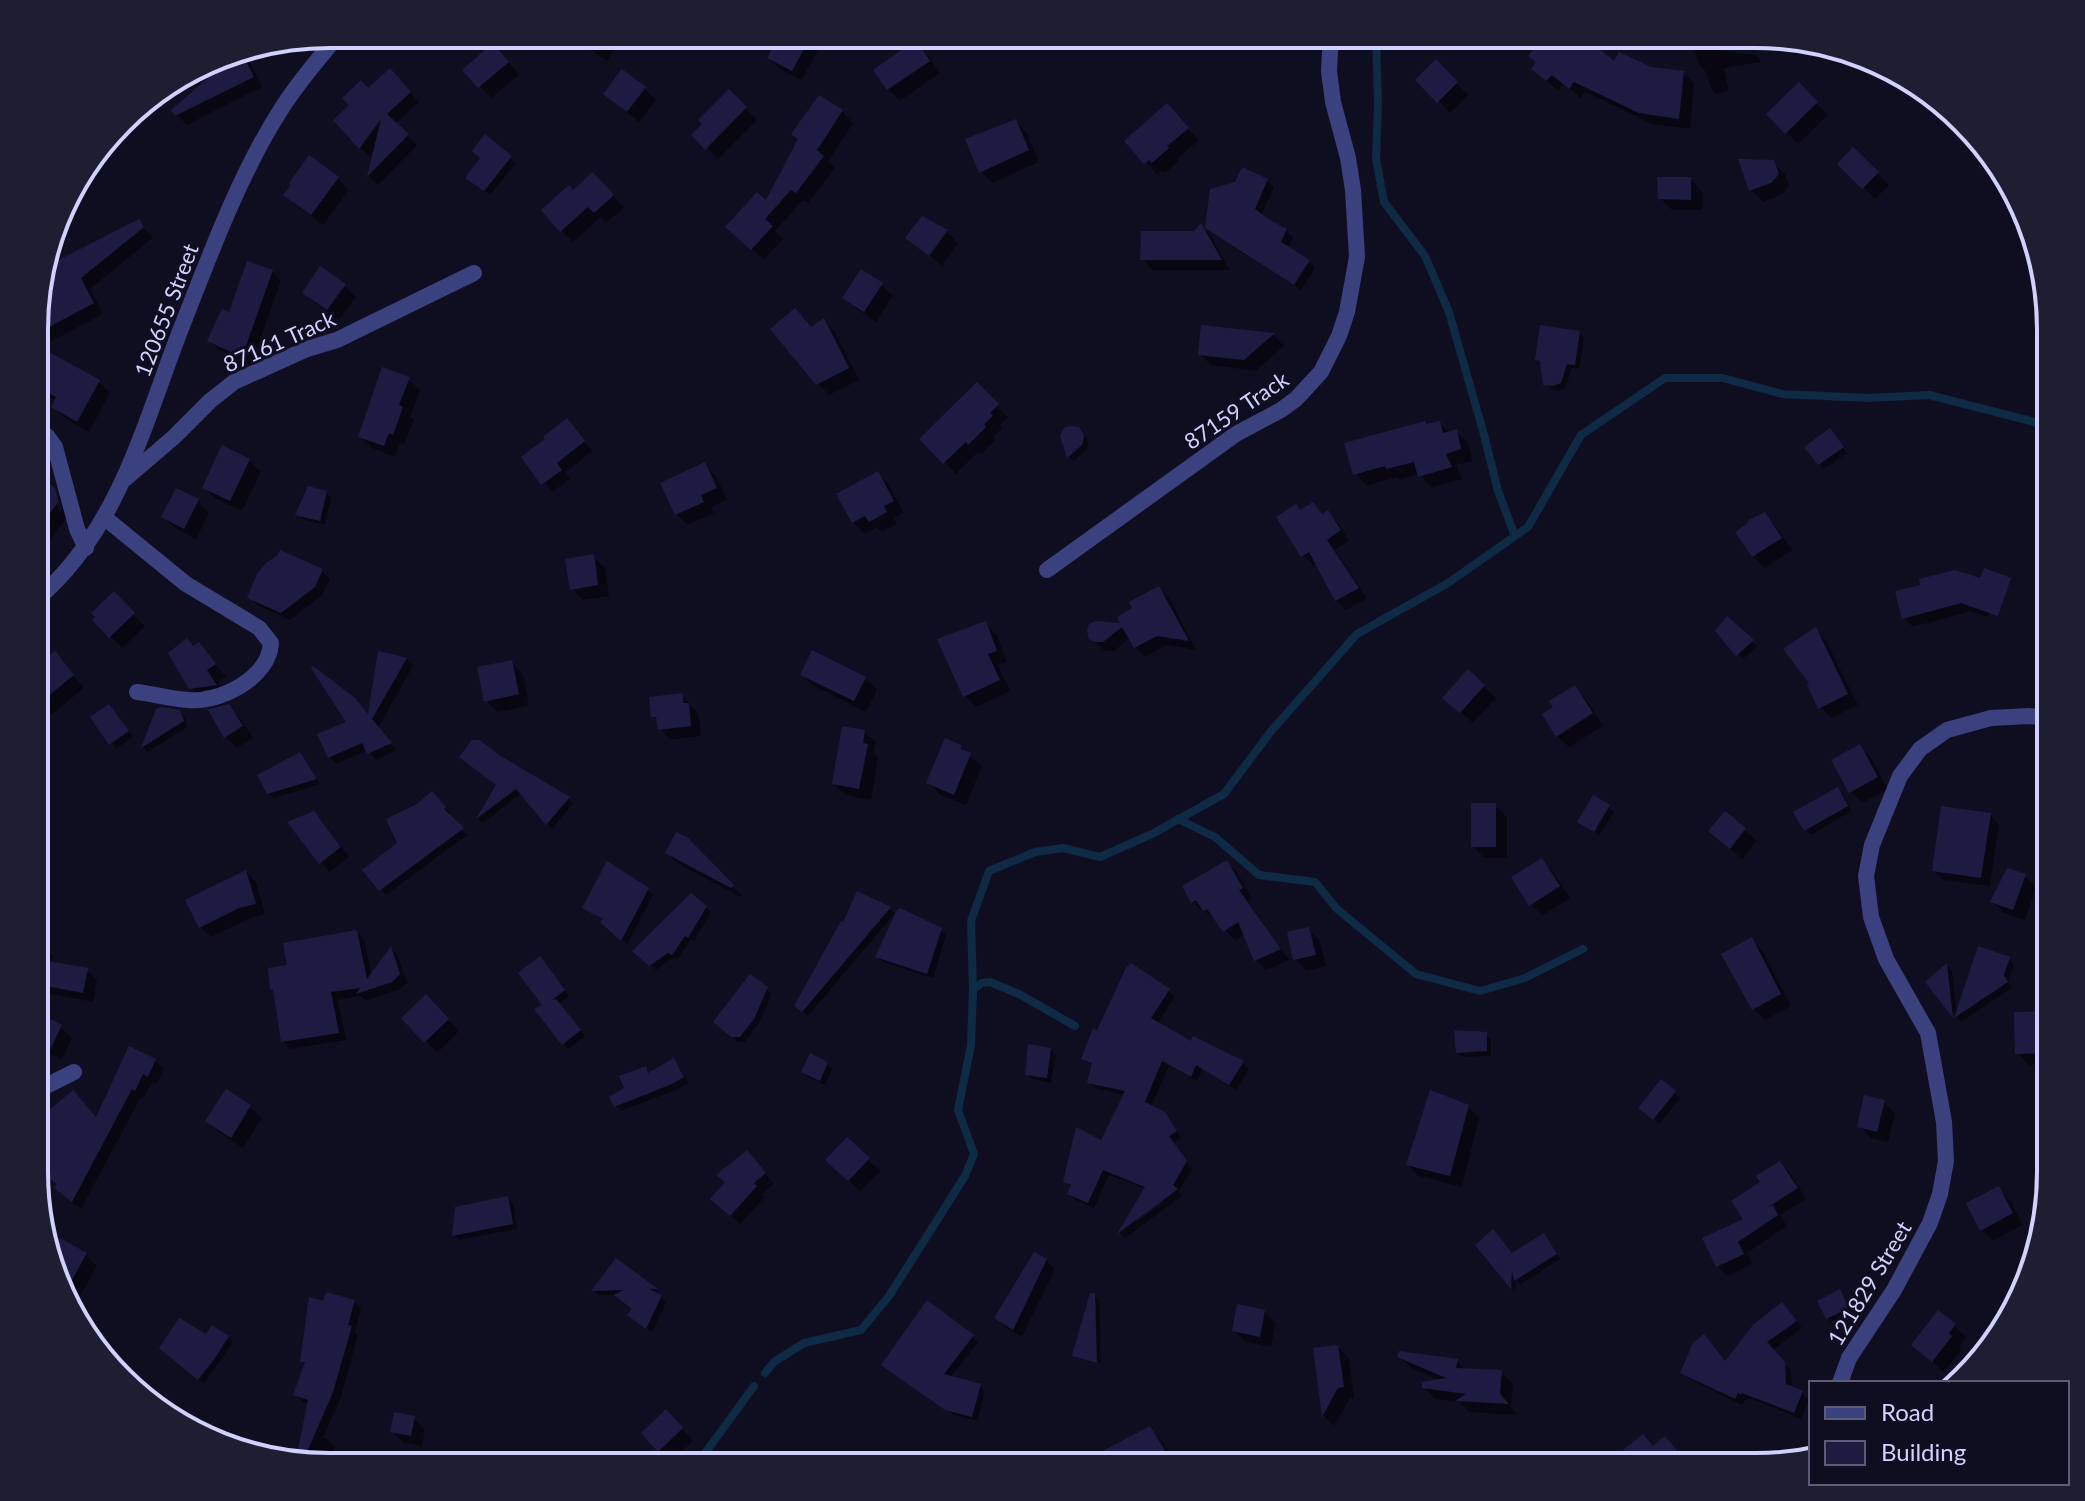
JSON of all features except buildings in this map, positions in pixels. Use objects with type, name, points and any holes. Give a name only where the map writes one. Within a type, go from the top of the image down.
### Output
[{"type":"street","name":"120655 Street","points":[[48,591],[86,548],[105,518],[124,480],[234,199],[280,110],[327,48]]},
{"type":"street","name":"87159 Track","points":[[1047,570],[1236,434],[1289,404],[1309,388],[1321,372],[1347,312],[1357,257],[1352,179],[1333,102],[1330,49]]},
{"type":"street","name":"87161 Track","points":[[124,480],[234,382],[307,349],[337,340],[474,273]]},
{"type":"street","points":[[48,438],[55,447],[77,529],[86,548]]},
{"type":"street","points":[[105,518],[186,584],[259,628],[271,643],[265,662],[247,681],[211,698],[189,700],[137,692]]},
{"type":"street","name":"121829 Street","points":[[1841,1381],[1849,1358],[1894,1290],[1930,1223],[1940,1194],[1946,1161],[1944,1122],[1928,1033],[1886,959],[1871,917],[1866,876],[1872,845],[1900,776],[1920,749],[1947,730],[1991,718],[2036,717]]},
{"type":"street","points":[[49,1085],[74,1072]]},
{"type":"waterway","points":[[1376,49],[1376,159],[1384,202],[1425,256],[1449,312],[1498,491],[1515,536]]},
{"type":"waterway","points":[[765,1373],[774,1362],[804,1343],[861,1330],[889,1296],[965,1176],[974,1154],[958,1110],[971,1045],[971,921],[989,871],[1035,852],[1063,848],[1100,857],[1152,834],[1224,794],[1272,730],[1357,634],[1448,583],[1528,527],[1581,435],[1665,378],[1723,378],[1782,394],[1867,398],[1929,395],[2036,423]]},
{"type":"waterway","points":[[1178,819],[1215,837],[1259,875],[1315,882],[1337,909],[1416,974],[1480,991],[1525,978],[1583,949]]},
{"type":"waterway","points":[[973,989],[990,982],[1019,994],[1075,1026]]},
{"type":"waterway","points":[[706,1452],[754,1386]]}]
